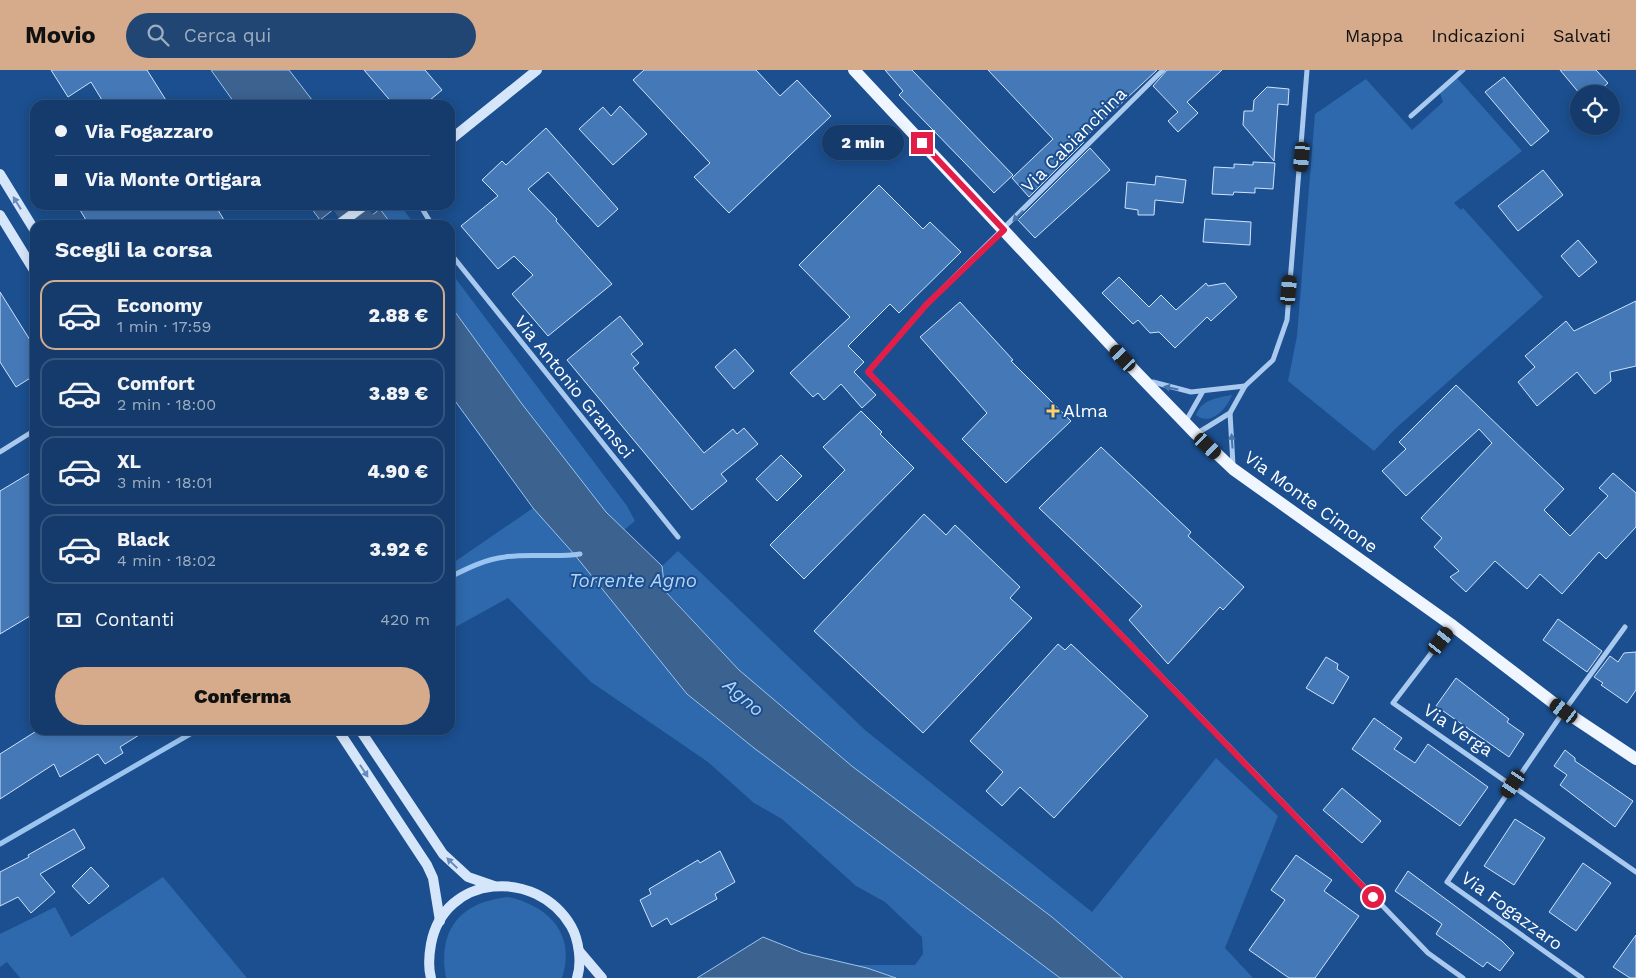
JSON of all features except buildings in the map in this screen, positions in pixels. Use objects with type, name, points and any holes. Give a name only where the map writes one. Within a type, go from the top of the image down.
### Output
[{"type":"main road","points":[[455,136],[536,70]]},
{"type":"main road","name":"Via Monte Cimone","points":[[854,70],[1141,377],[1233,469],[1453,626],[1564,711],[1636,758]]},
{"type":"main road","points":[[0,174],[30,223]]},
{"type":"main road","points":[[345,220],[358,210]]},
{"type":"main road","points":[[0,215],[30,264]]},
{"type":"main road","points":[[341,735],[427,865],[435,886],[440,921]]},
{"type":"main road","points":[[363,735],[443,854],[468,877],[494,886]]},
{"type":"main road","points":[[431,978],[429,956],[432,937],[440,921],[454,904],[473,892],[494,886],[514,886],[533,891],[550,900],[569,923],[579,951],[602,978]]},
{"type":"main road","points":[[577,978],[579,951]]},
{"type":"street","name":"Via Cabianchina","points":[[1163,70],[1004,230],[926,305],[868,372],[1421,946],[1463,978]]},
{"type":"street","points":[[1196,434],[1230,413],[1245,386],[1273,360],[1287,320],[1307,70]]},
{"type":"street","points":[[1411,116],[1463,70]]},
{"type":"street","name":"Via Antonio Gramsci","points":[[455,260],[678,537]]},
{"type":"street","points":[[1141,377],[1158,385],[1191,392],[1245,386]]},
{"type":"street","points":[[1186,422],[1203,391]]},
{"type":"street","points":[[1230,413],[1233,469]]},
{"type":"street","points":[[0,452],[30,433]]},
{"type":"street","name":"Via Verga","points":[[1453,626],[1393,703],[1513,784],[1636,872]]},
{"type":"street","points":[[1513,784],[1625,627]]},
{"type":"street","name":"Via Fogazzaro","points":[[1513,784],[1447,882],[1582,978]]},
{"type":"shaded area","points":[[1456,77],[1522,151],[1454,203],[1461,210],[1463,208],[1543,297],[1395,429],[1374,451],[1288,381],[1297,336],[1315,114],[1366,79],[1412,130],[1443,102],[1440,93]]},
{"type":"shaded area","points":[[381,210],[404,210],[411,220],[388,220]]},
{"type":"shaded area","points":[[455,278],[627,506],[635,521],[624,530],[606,512],[522,404],[455,312]]},
{"type":"shaded area","points":[[1232,395],[1222,410],[1213,417],[1207,419],[1196,415],[1206,402]]},
{"type":"shaded area","points":[[533,508],[574,554],[687,694],[733,732],[1060,978],[896,978],[853,965],[915,965],[923,954],[922,937],[885,902],[856,886],[782,819],[754,803],[708,762],[591,682],[508,598],[455,627],[455,562]]},
{"type":"shaded area","points":[[678,551],[865,730],[1092,912],[1216,758],[1278,816],[1225,948],[1253,978],[1123,978],[1052,917],[853,767],[739,670],[665,590],[662,566]]},
{"type":"shaded area","points":[[163,877],[247,978],[20,978],[7,962],[0,967],[0,934],[55,907],[71,937]]},
{"type":"shaded area","points":[[508,897],[536,907],[556,924],[562,935],[565,948],[562,978],[446,978],[445,946],[449,933],[456,921],[465,912],[477,905]]},
{"type":"water","points":[[211,70],[289,70],[312,100],[232,100]]},
{"type":"water","points":[[313,210],[333,210],[320,220]]},
{"type":"water","points":[[381,210],[388,220],[366,220]]},
{"type":"water","name":"Torrente Agno","points":[[455,312],[522,404],[606,512],[662,566],[665,591],[739,670],[853,767],[1052,917],[1123,978],[1060,978],[754,748],[687,694],[574,554],[533,508],[455,401]]},
{"type":"water","points":[[763,937],[803,953],[867,968],[896,978],[697,978]]},
{"type":"waterway","name":"Agno","points":[[352,210],[358,220]]},
{"type":"waterway","points":[[455,575],[477,564],[498,558],[523,555],[561,556],[580,554]]},
{"type":"waterway","points":[[0,844],[188,735]]},
{"type":"place","name":"Alma","points":[[1053,411]]},
{"type":"route","points":[[922,143],[1004,230],[926,305],[868,372],[1373,897]]}]
